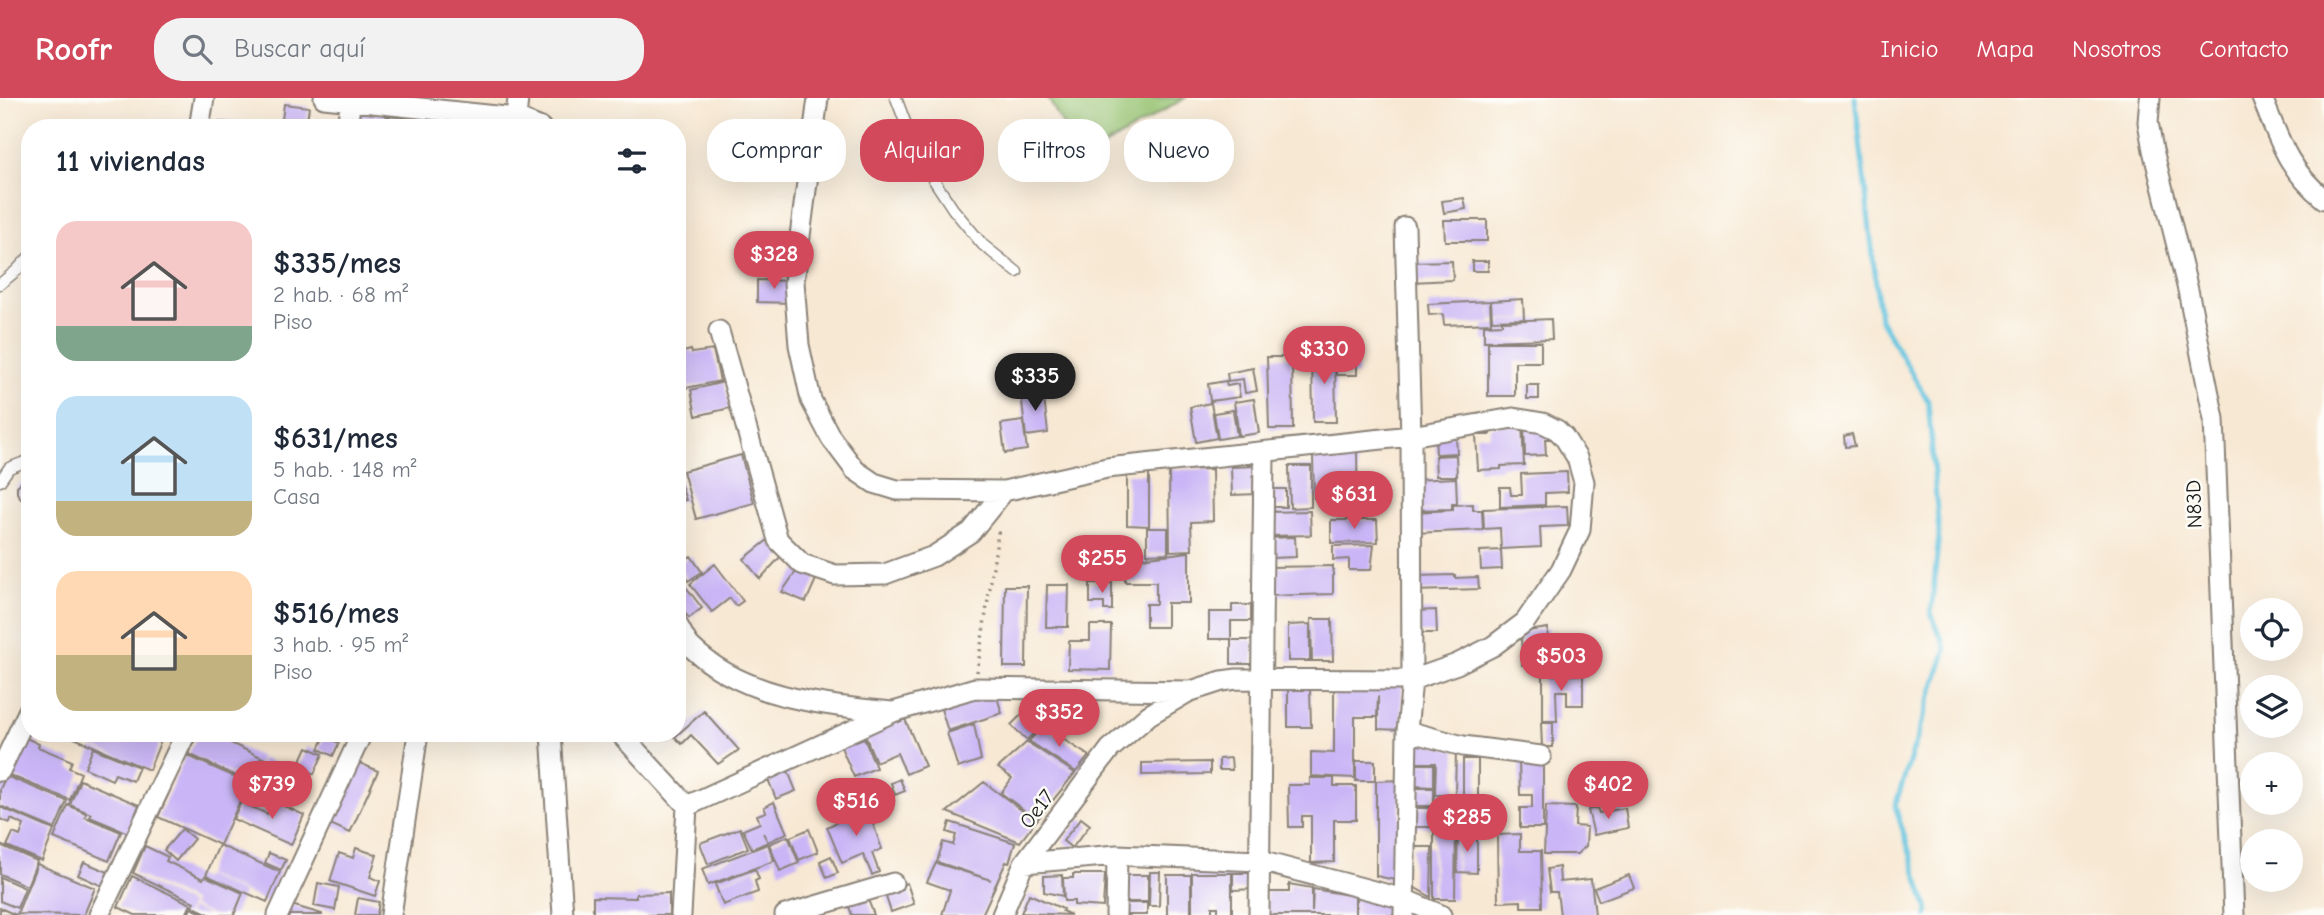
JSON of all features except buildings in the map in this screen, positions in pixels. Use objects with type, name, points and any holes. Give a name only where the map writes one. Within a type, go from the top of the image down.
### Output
[{"type":"street","points":[[200,119],[204,98]]},
{"type":"street","points":[[324,98],[516,115]]},
{"type":"street","points":[[687,806],[893,712],[975,688],[1191,691],[1222,681],[1261,678],[1412,680],[1481,652],[1525,621],[1561,570],[1580,530],[1584,482],[1577,458],[1557,430],[1542,423],[1513,418],[1412,436],[1107,468],[1004,491],[897,491],[874,483],[855,470],[831,438],[811,400],[799,345],[794,282],[818,98]]},
{"type":"street","name":"N83D","points":[[2150,98],[2148,122],[2153,150],[2189,290],[2214,419],[2234,915]]},
{"type":"street","points":[[2262,98],[2288,160],[2309,187],[2324,199]]},
{"type":"street","points":[[348,119],[351,99]]},
{"type":"street","points":[[1404,907],[1407,731],[1412,680],[1412,436],[1405,227]]},
{"type":"street","points":[[719,331],[778,540],[802,564],[835,575],[885,574],[934,556],[971,532],[1004,491]]},
{"type":"street","points":[[1259,915],[1264,453]]},
{"type":"street","points":[[686,639],[690,646],[726,673],[757,686],[818,705],[893,712]]},
{"type":"street","name":"Oe17","points":[[1002,915],[1024,863],[1110,749],[1149,715],[1191,691]]},
{"type":"street","points":[[0,771],[21,727]]},
{"type":"street","points":[[1407,731],[1463,746],[1541,756]]},
{"type":"street","points":[[99,915],[182,742]]},
{"type":"street","points":[[278,915],[358,742]]},
{"type":"street","points":[[391,915],[417,742]]},
{"type":"street","points":[[552,742],[563,915]]},
{"type":"street","points":[[628,742],[687,806],[681,915]]},
{"type":"street","points":[[1116,915],[1117,855]]},
{"type":"street","points":[[1024,863],[1117,855],[1260,861],[1404,907],[1441,915]]},
{"type":"street","points":[[785,915],[893,883]]},
{"type":"lane","points":[[896,98],[918,156],[953,209],[983,245],[1017,272]]},
{"type":"lane","points":[[0,284],[21,266]]},
{"type":"lane","points":[[0,481],[9,467],[21,463]]},
{"type":"path","points":[[975,688],[1004,491]]},
{"type":"green space","points":[[1048,98],[1185,98],[1150,119],[1124,119],[1124,134],[1110,142],[1110,119],[1060,119]]},
{"type":"waterway","points":[[1855,98],[1880,319],[1928,401],[1939,534],[1931,613],[1946,649],[1895,806],[1928,910],[1927,915]]}]
